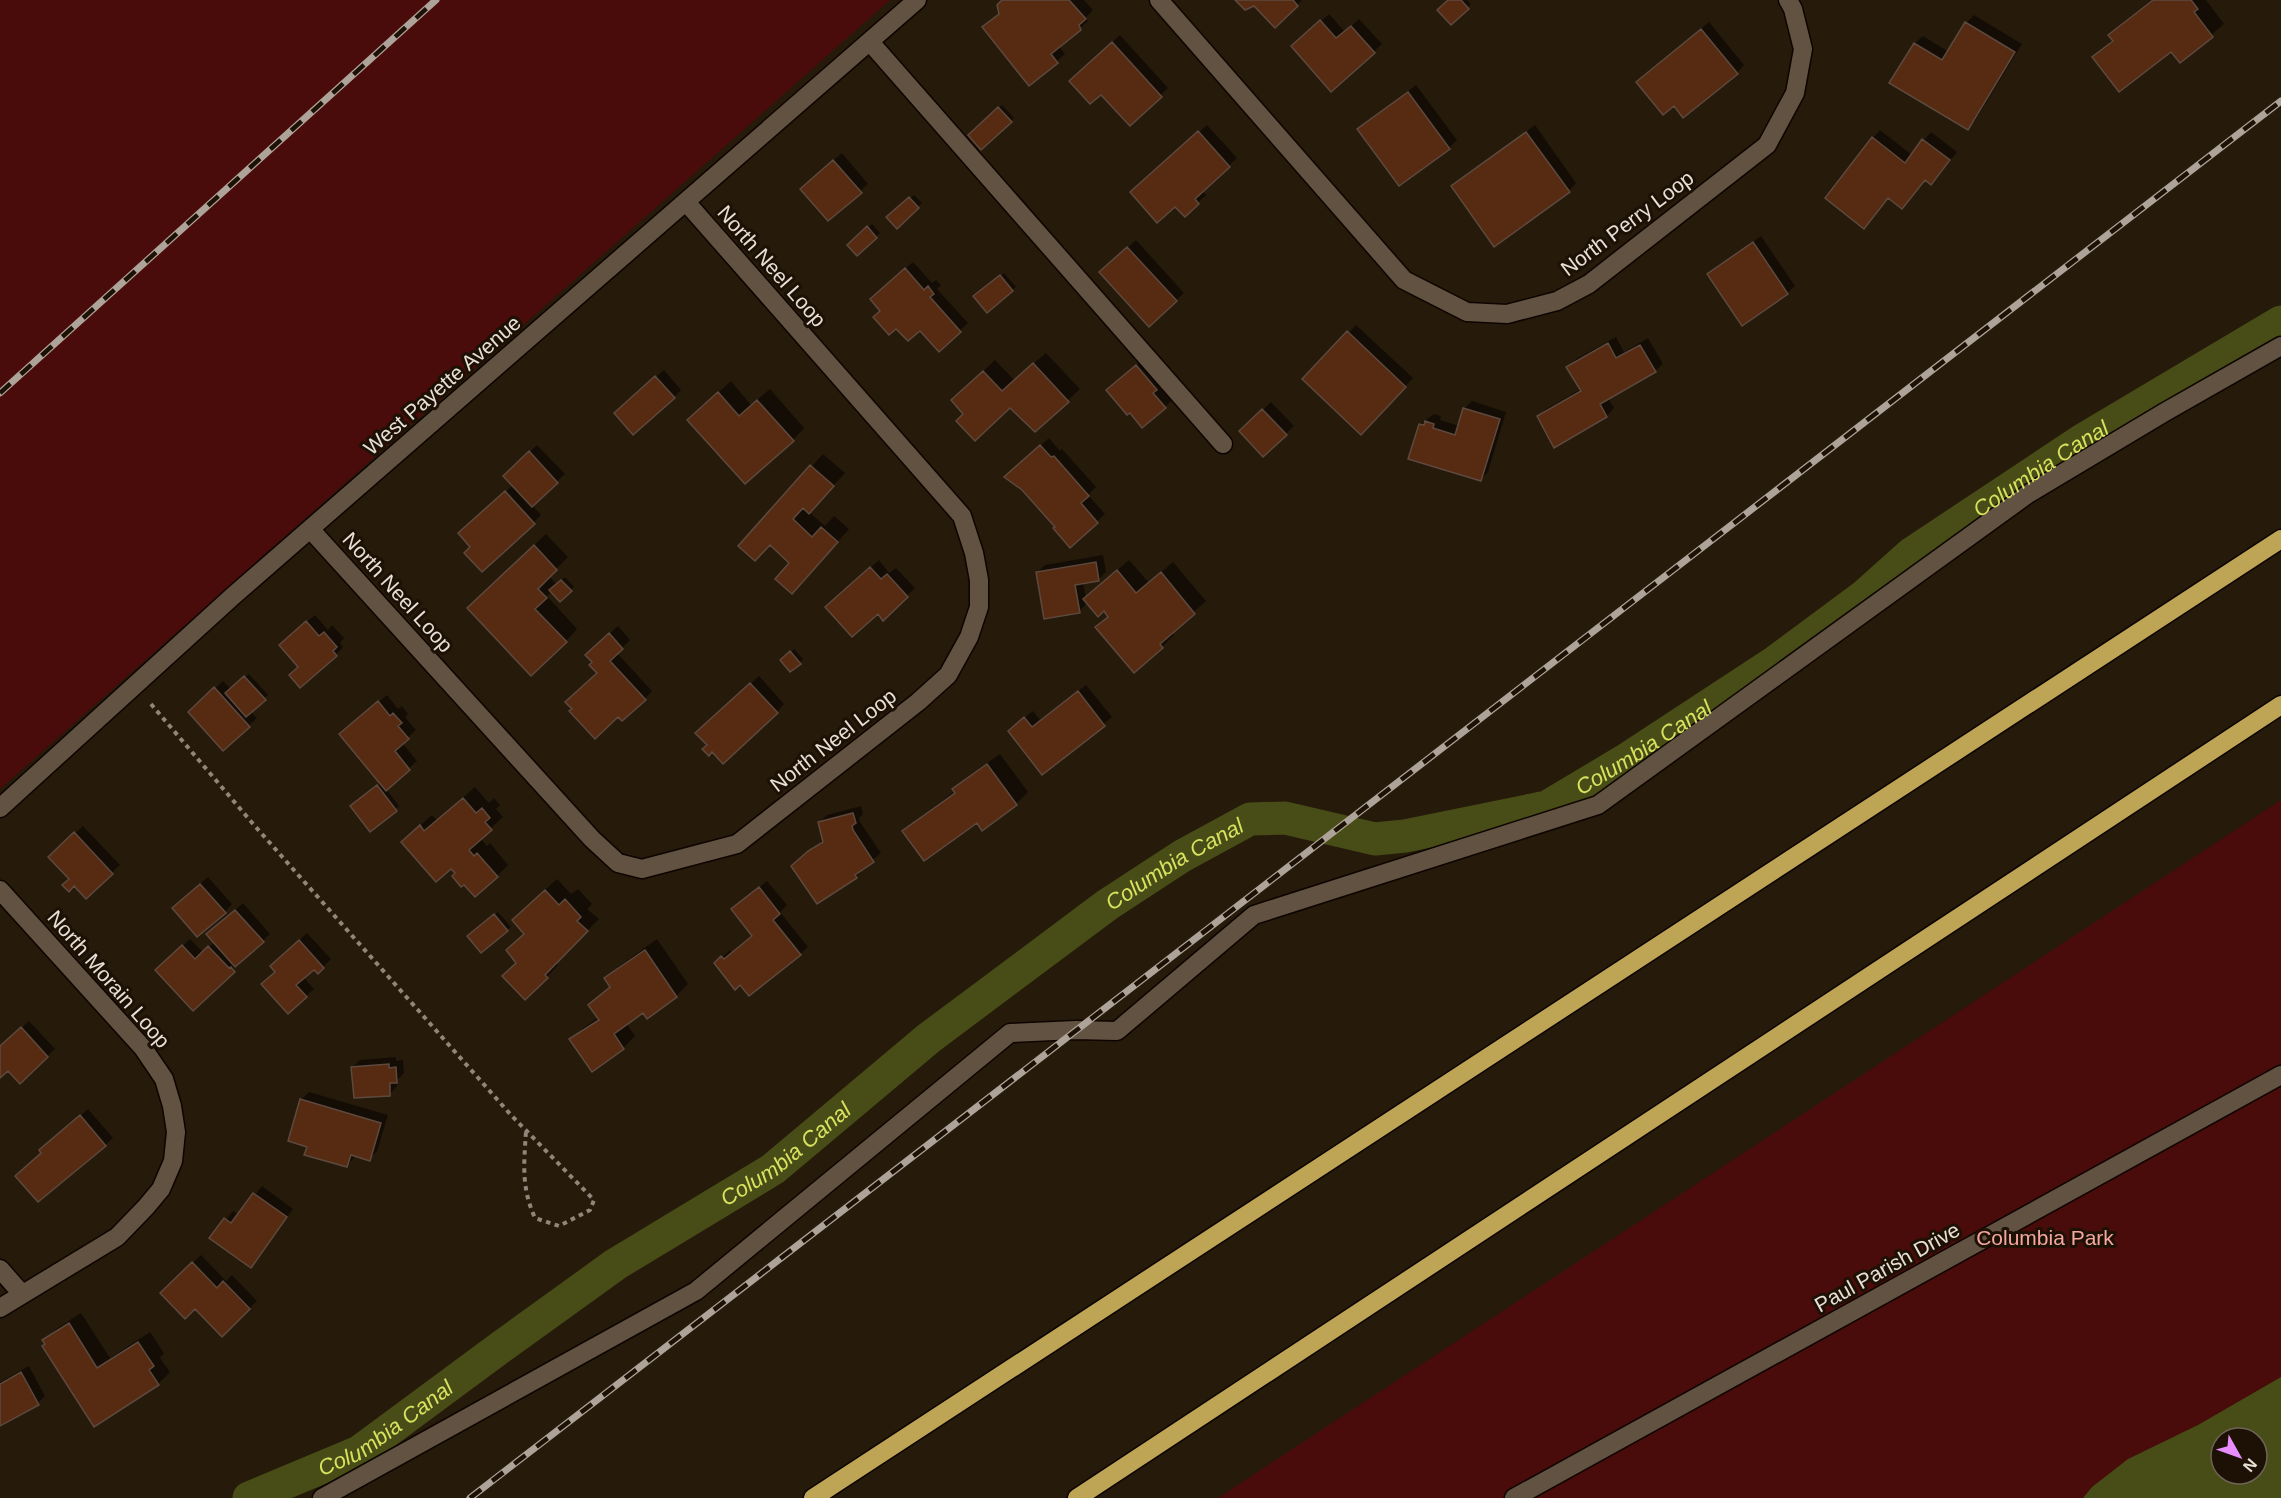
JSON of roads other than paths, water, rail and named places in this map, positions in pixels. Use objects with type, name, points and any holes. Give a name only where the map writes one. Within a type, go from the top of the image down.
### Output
[{"type":"highway","points":[[813,1498],[2281,539]]},
{"type":"highway","points":[[1077,1498],[2281,705]]},
{"type":"street","name":"West Payette Avenue","points":[[0,808],[233,596],[917,0]]},
{"type":"street","name":"North Perry Loop","points":[[1159,0],[1404,280],[1467,312],[1507,314],[1557,301],[1588,284],[1767,145],[1795,93],[1803,49],[1793,9],[1788,0]]},
{"type":"street","points":[[870,42],[1223,444]]},
{"type":"street","name":"North Neel Loop","points":[[311,530],[592,839],[618,863],[642,868],[737,844],[918,702],[948,675],[969,637],[979,607],[979,580],[974,553],[962,516],[687,202]]},
{"type":"street","points":[[322,1498],[696,1291],[1010,1033],[1117,1031],[1254,915],[1598,805],[2028,494],[2281,346]]},
{"type":"street","name":"North Morain Loop","points":[[0,890],[143,1048],[164,1079],[172,1106],[176,1132],[173,1161],[161,1189],[117,1237],[0,1308]]},
{"type":"street","name":"Paul Parish Drive","points":[[1514,1498],[2281,1075]]},
{"type":"street","points":[[0,1269],[22,1294]]},
{"type":"waterway","name":"Columbia Canal","points":[[249,1498],[359,1452],[616,1264],[773,1169],[929,1038],[1107,905],[1182,856],[1250,819],[1285,818],[1375,839],[1405,836],[1547,807],[1624,761],[1775,662],[1864,596],[1911,554],[2081,441],[2281,322]]},
{"type":"railway","points":[[0,393],[436,0]]},
{"type":"railway","points":[[470,1498],[2281,101]]},
{"type":"park label","name":"Columbia Park","points":[[2045,1237]]}]
